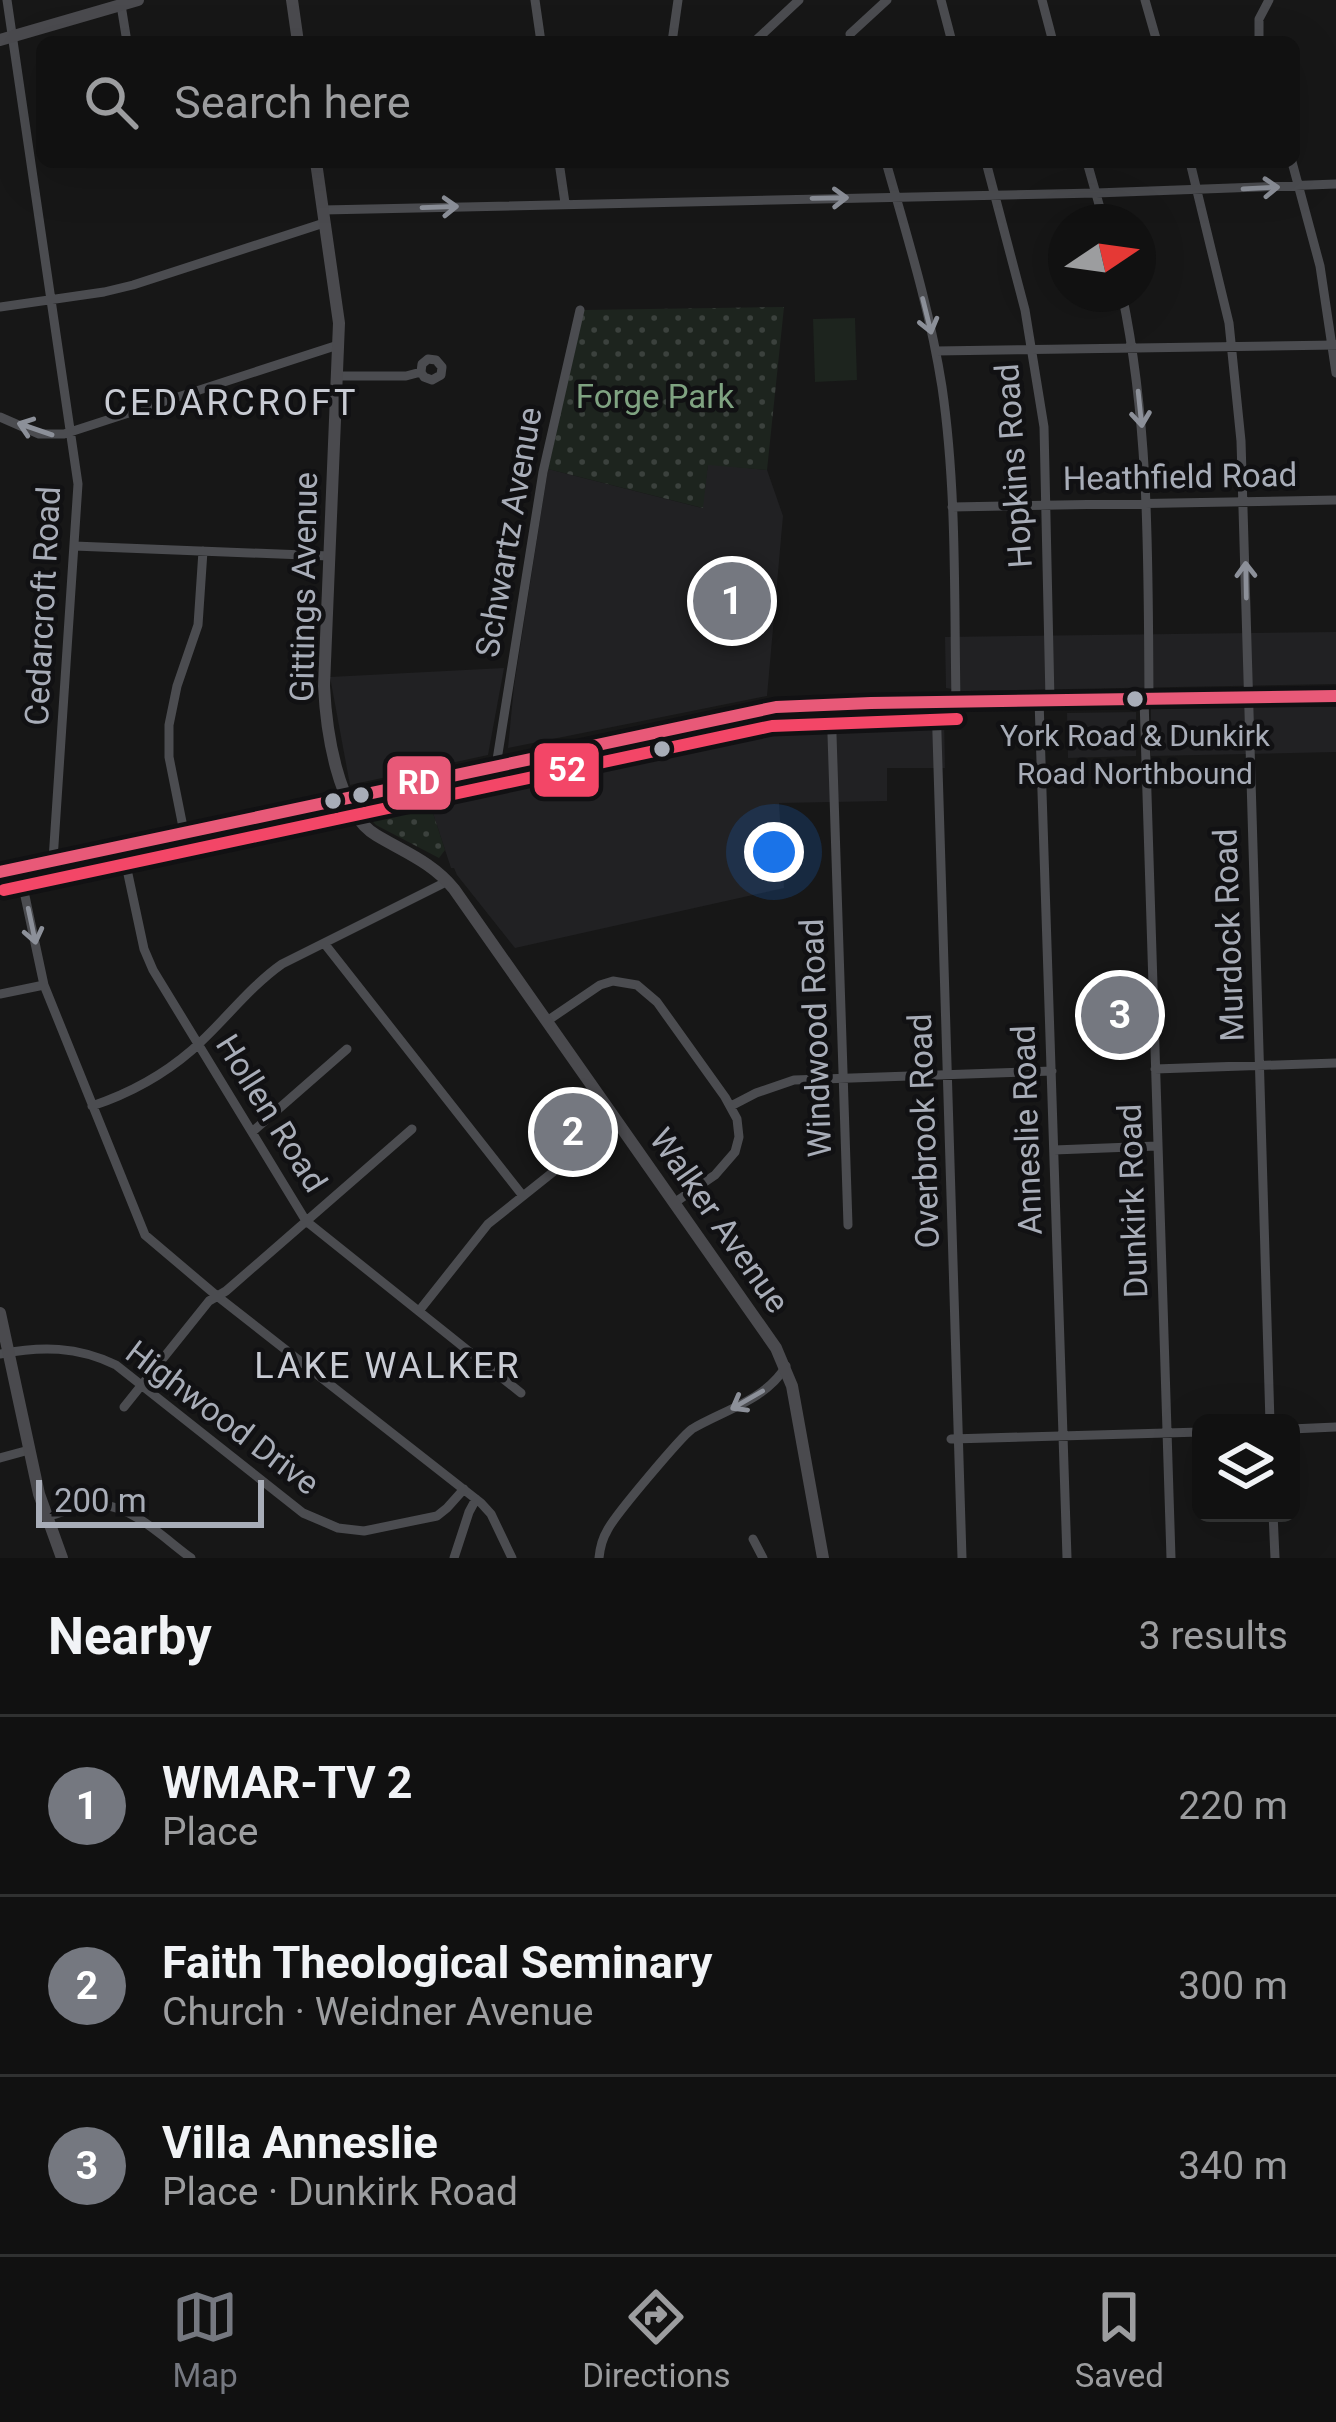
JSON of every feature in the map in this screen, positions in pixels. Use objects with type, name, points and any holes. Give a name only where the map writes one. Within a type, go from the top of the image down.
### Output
[{"type":"main road","points":[[0,872],[770,708],[1336,696]]},
{"type":"street","name":"Cedarcroft Road","points":[[8,0],[6,38],[52,300],[78,484],[53,860]]},
{"type":"street","points":[[6,38],[137,0]]},
{"type":"street","points":[[292,0],[297,36]]},
{"type":"street","points":[[535,0],[540,36]]},
{"type":"street","points":[[673,36],[678,0]]},
{"type":"street","points":[[760,36],[799,0]]},
{"type":"street","points":[[850,36],[887,0]]},
{"type":"street","points":[[941,0],[950,36]]},
{"type":"street","points":[[1042,0],[1051,36]]},
{"type":"street","points":[[1145,0],[1155,36]]},
{"type":"street","points":[[1259,36],[1259,19],[1269,0]]},
{"type":"street","points":[[121,5],[126,36]]},
{"type":"street","name":"Gittings Avenue","points":[[317,168],[338,312],[325,705],[344,798]]},
{"type":"street","points":[[560,168],[565,203]]},
{"type":"street","points":[[888,168],[936,351],[946,420],[956,701]]},
{"type":"street","name":"Hopkins Road","points":[[988,168],[1033,348],[1044,427],[1044,700]]},
{"type":"street","points":[[1089,168],[1099,204]]},
{"type":"street","name":"Murdock Road","points":[[1192,168],[1225,300],[1240,424],[1270,1414]]},
{"type":"street","points":[[1294,168],[1320,266],[1336,373]]},
{"type":"street","points":[[0,307],[133,285],[324,216],[565,203],[1096,194],[1336,184]]},
{"type":"street","name":"Schwartz Avenue","points":[[496,766],[543,472],[580,310]]},
{"type":"street","name":"Dunkirk Road","points":[[1126,312],[1143,434],[1146,503],[1146,699],[1171,1558]]},
{"type":"street","points":[[0,417],[39,434],[71,433],[338,345]]},
{"type":"street","points":[[936,351],[1335,345]]},
{"type":"street","points":[[337,376],[421,372]]},
{"type":"street","name":"Heathfield Road","points":[[952,507],[1336,500]]},
{"type":"street","points":[[74,546],[329,556]]},
{"type":"street","points":[[184,832],[171,774],[169,725],[198,625],[203,551]]},
{"type":"street","name":"Anneslie Road","points":[[1044,700],[1067,1558]]},
{"type":"street","name":"Overbrook Road","points":[[936,702],[962,1558]]},
{"type":"street","name":"Windwood Road","points":[[831,704],[848,1225]]},
{"type":"street","name":"Walker Avenue","points":[[344,798],[366,829],[427,863],[448,881],[765,1331],[786,1366],[824,1558]]},
{"type":"street","name":"Hollen Road","points":[[122,846],[146,955],[306,1220],[521,1393]]},
{"type":"street","points":[[19,868],[44,985],[145,1235],[476,1499],[491,1514],[512,1558]]},
{"type":"street","points":[[92,1106],[145,1084],[198,1045],[269,973],[448,881]]},
{"type":"street","points":[[324,943],[523,1196]]},
{"type":"street","points":[[548,1021],[600,985],[613,981],[637,985],[657,1002],[731,1106],[739,1129],[735,1152],[715,1175],[674,1203]]},
{"type":"street","points":[[0,994],[44,985]]},
{"type":"street","points":[[252,1132],[347,1049]]},
{"type":"street","points":[[1155,1069],[1336,1064]]},
{"type":"street","points":[[731,1106],[794,1080],[1052,1071]]},
{"type":"street","points":[[418,1311],[478,1234],[617,1120]]},
{"type":"street","points":[[124,1407],[209,1301],[412,1129]]},
{"type":"street","points":[[1054,1150],[1157,1146]]},
{"type":"street","points":[[0,1313],[4,1353],[46,1517],[62,1558]]},
{"type":"street","name":"Highwood Drive","points":[[4,1353],[60,1348],[116,1365],[293,1505],[338,1528],[364,1531],[436,1516],[464,1489]]},
{"type":"street","points":[[599,1558],[606,1531],[687,1432],[759,1394],[786,1366]]},
{"type":"street","points":[[1300,1429],[1336,1427]]},
{"type":"street","points":[[955,1439],[1192,1432]]},
{"type":"street","points":[[0,1459],[29,1450]]},
{"type":"street","points":[[454,1558],[476,1499]]},
{"type":"street","points":[[46,1517],[86,1505],[106,1505],[142,1522],[191,1558]]},
{"type":"street","points":[[1273,1522],[1275,1558]]},
{"type":"street","points":[[753,1539],[764,1558]]},
{"type":"shaded area","points":[[708,464],[767,470],[783,516],[767,696],[508,748],[548,469],[702,508]]},
{"type":"shaded area","points":[[1336,632],[1336,684],[946,688],[945,637]]},
{"type":"shaded area","points":[[504,668],[488,755],[350,785],[330,677]]},
{"type":"shaded area","points":[[1151,707],[1336,707],[1336,752],[1151,756]]},
{"type":"shaded area","points":[[1136,712],[1136,756],[1068,758],[1067,713]]},
{"type":"shaded area","points":[[944,715],[945,768],[887,768],[887,801],[779,803],[784,888],[515,948],[451,868],[426,792],[769,720]]},
{"type":"green space","name":"Forge Park","points":[[784,307],[767,470],[708,465],[703,508],[548,469],[584,310]]},
{"type":"green space","points":[[855,318],[857,380],[815,382],[813,319]]},
{"type":"green space","points":[[426,792],[445,850],[439,858],[376,825],[361,809]]},
{"type":"transit line","name":"RD","points":[[0,872],[776,707],[1336,696]]},
{"type":"transit line","name":"52","points":[[4,890],[772,726],[957,719]]},
{"type":"place","name":"WMAR-TV 2","points":[[732,601]]},
{"type":"place","name":"York Road & Dunkirk Road Northbound","points":[[1135,699]]},
{"type":"place","name":"Villa Anneslie","points":[[1120,1015]]},
{"type":"place","name":"Faith Theological Seminary","points":[[573,1132]]},
{"type":"district","name":"CEDARCROFT","points":[[231,402]]},
{"type":"district","name":"LAKE WALKER","points":[[388,1365]]}]
